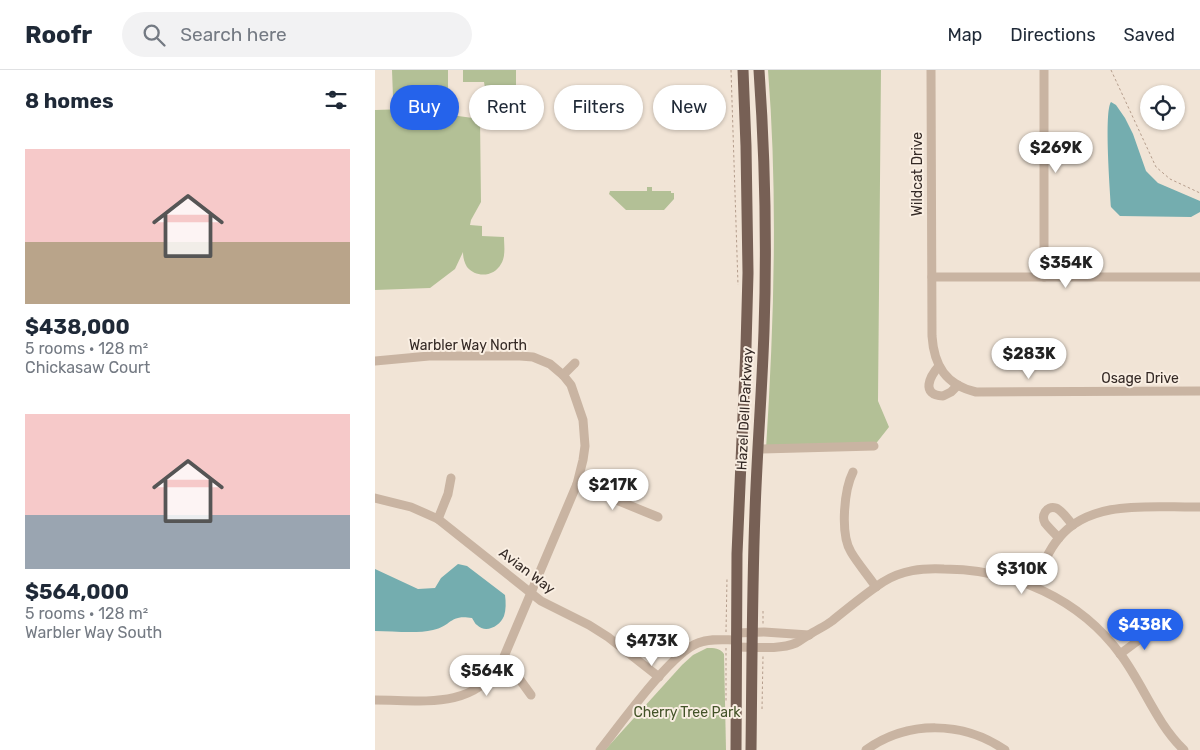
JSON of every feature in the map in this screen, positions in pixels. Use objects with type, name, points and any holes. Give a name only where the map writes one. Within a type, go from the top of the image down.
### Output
[{"type":"main road","name":"Hazel Dell Parkway","points":[[736,750],[738,509],[748,273],[743,70]]},
{"type":"main road","name":"Hazel Dell Parkway","points":[[751,750],[754,539],[765,274],[764,182],[759,70]]},
{"type":"street","name":"Wildcat Drive","points":[[931,70],[931,278]]},
{"type":"street","points":[[1044,70],[1045,278]]},
{"type":"street","points":[[931,278],[1200,277]]},
{"type":"street","name":"Osage Drive","points":[[931,278],[932,344],[935,357],[939,366],[958,385],[970,390],[985,392],[1200,391]]},
{"type":"street","name":"Warbler Way North","points":[[375,361],[429,356],[533,357],[563,375],[576,396],[585,433],[583,460],[577,484],[501,666]]},
{"type":"street","points":[[563,375],[575,363]]},
{"type":"street","points":[[939,366],[929,380],[929,388],[933,394],[943,396],[951,392],[958,385]]},
{"type":"street","points":[[758,449],[874,446]]},
{"type":"street","points":[[853,472],[847,490],[846,541],[850,551],[876,587]]},
{"type":"street","points":[[438,519],[448,494],[451,478]]},
{"type":"street","points":[[577,484],[658,517]]},
{"type":"street","name":"Avian Way","points":[[375,498],[411,507],[438,519],[541,602],[589,625],[608,637],[659,677]]},
{"type":"street","points":[[1035,586],[1046,559],[1059,538],[1073,525],[1092,515],[1113,509],[1200,507]]},
{"type":"street","points":[[1059,538],[1044,522],[1044,514],[1048,508],[1059,509],[1073,525]]},
{"type":"street","points":[[736,640],[751,647],[786,646],[798,643],[831,622],[876,587],[901,573],[934,568],[984,572],[1009,577],[1035,586],[1079,612],[1103,634],[1120,654],[1162,723],[1184,750]]},
{"type":"street","points":[[1120,654],[1155,628]]},
{"type":"street","points":[[600,750],[659,677],[686,650],[698,643],[711,640],[736,640],[752,633],[809,635]]},
{"type":"street","points":[[375,700],[452,699],[467,695],[489,680],[501,666],[518,677],[531,695]]},
{"type":"street","points":[[866,750],[895,734],[939,727],[970,732],[1005,750]]},
{"type":"path","points":[[731,70],[738,288]]},
{"type":"path","points":[[1111,70],[1156,167],[1170,179],[1200,193]]},
{"type":"green space","points":[[392,70],[448,70],[448,85],[393,85]]},
{"type":"green space","points":[[463,70],[516,70],[516,85],[484,85],[484,82],[463,82]]},
{"type":"green space","points":[[768,70],[881,70],[878,401],[889,427],[874,446],[766,449],[774,260],[773,165]]},
{"type":"green space","points":[[375,110],[390,110],[390,130],[459,130],[459,116],[469,117],[469,130],[480,130],[481,202],[470,225],[482,226],[482,236],[504,237],[504,258],[494,272],[480,274],[471,271],[465,263],[463,252],[455,269],[430,288],[375,290]]},
{"type":"green space","points":[[647,187],[652,187],[652,191],[671,191],[671,193],[674,193],[674,199],[664,210],[626,210],[609,194],[610,191],[647,191]]},
{"type":"green space","name":"Cherry Tree Park","points":[[707,648],[719,649],[724,654],[726,750],[605,750],[682,665],[693,655]]},
{"type":"water","points":[[1111,102],[1116,105],[1125,118],[1133,134],[1146,171],[1158,183],[1200,201],[1200,212],[1191,217],[1120,216],[1111,207],[1108,120]]},
{"type":"water","points":[[458,564],[467,566],[505,595],[506,606],[504,616],[496,626],[484,629],[476,625],[472,618],[465,617],[455,619],[439,628],[426,631],[375,631],[375,569],[418,589],[435,588],[441,578]]}]
